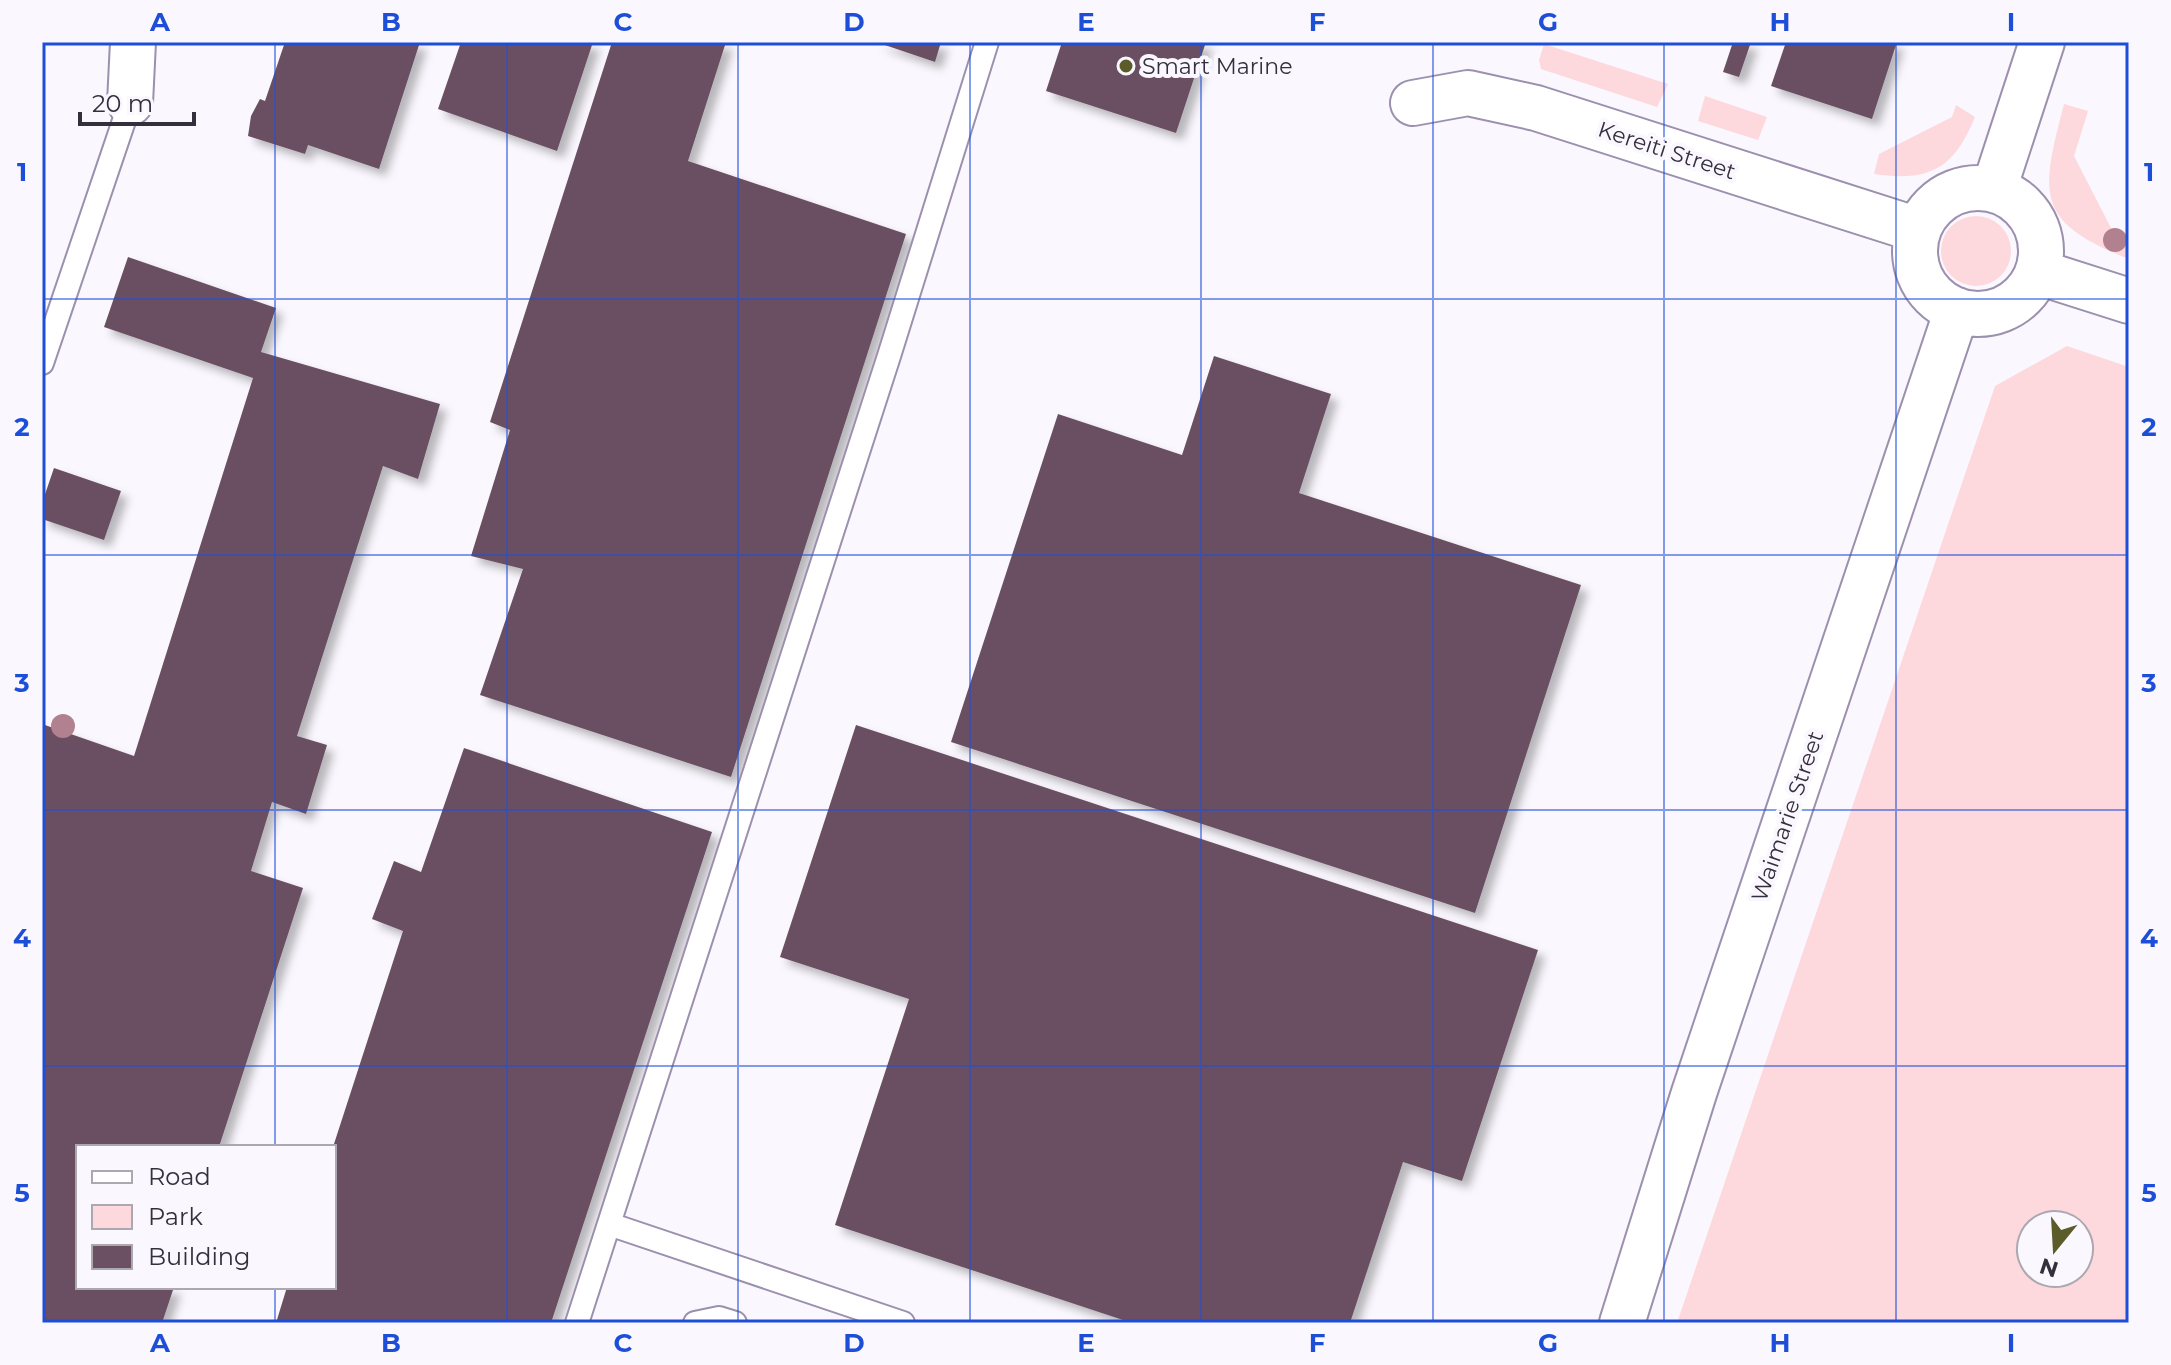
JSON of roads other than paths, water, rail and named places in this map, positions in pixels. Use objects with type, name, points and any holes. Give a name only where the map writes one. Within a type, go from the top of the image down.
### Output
[{"type":"street","points":[[130,103],[133,42]]},
{"type":"street","points":[[1994,189],[2042,42]]},
{"type":"street","name":"Kereiti Street","points":[[1413,103],[1468,93],[1536,108],[1918,230]]},
{"type":"street","points":[[1972,187],[1994,189],[2010,196],[2034,221],[2040,237],[2038,272],[2029,289],[2014,303],[1977,314],[1957,310],[1938,300],[1924,284],[1916,264],[1918,230],[1933,205],[1951,193],[1972,187]]},
{"type":"street","points":[[2038,272],[2129,301]]},
{"type":"street","name":"Waimarie Street","points":[[1622,1323],[1694,1093],[1957,310]]},
{"type":"lane","points":[[577,1323],[987,42]]},
{"type":"lane","points":[[42,363],[130,103]]},
{"type":"lane","points":[[609,1224],[903,1323]]},
{"type":"lane","points":[[695,1323],[719,1318],[735,1323]]},
{"type":"place","name":"Smart Marine","points":[[1126,66]]}]
